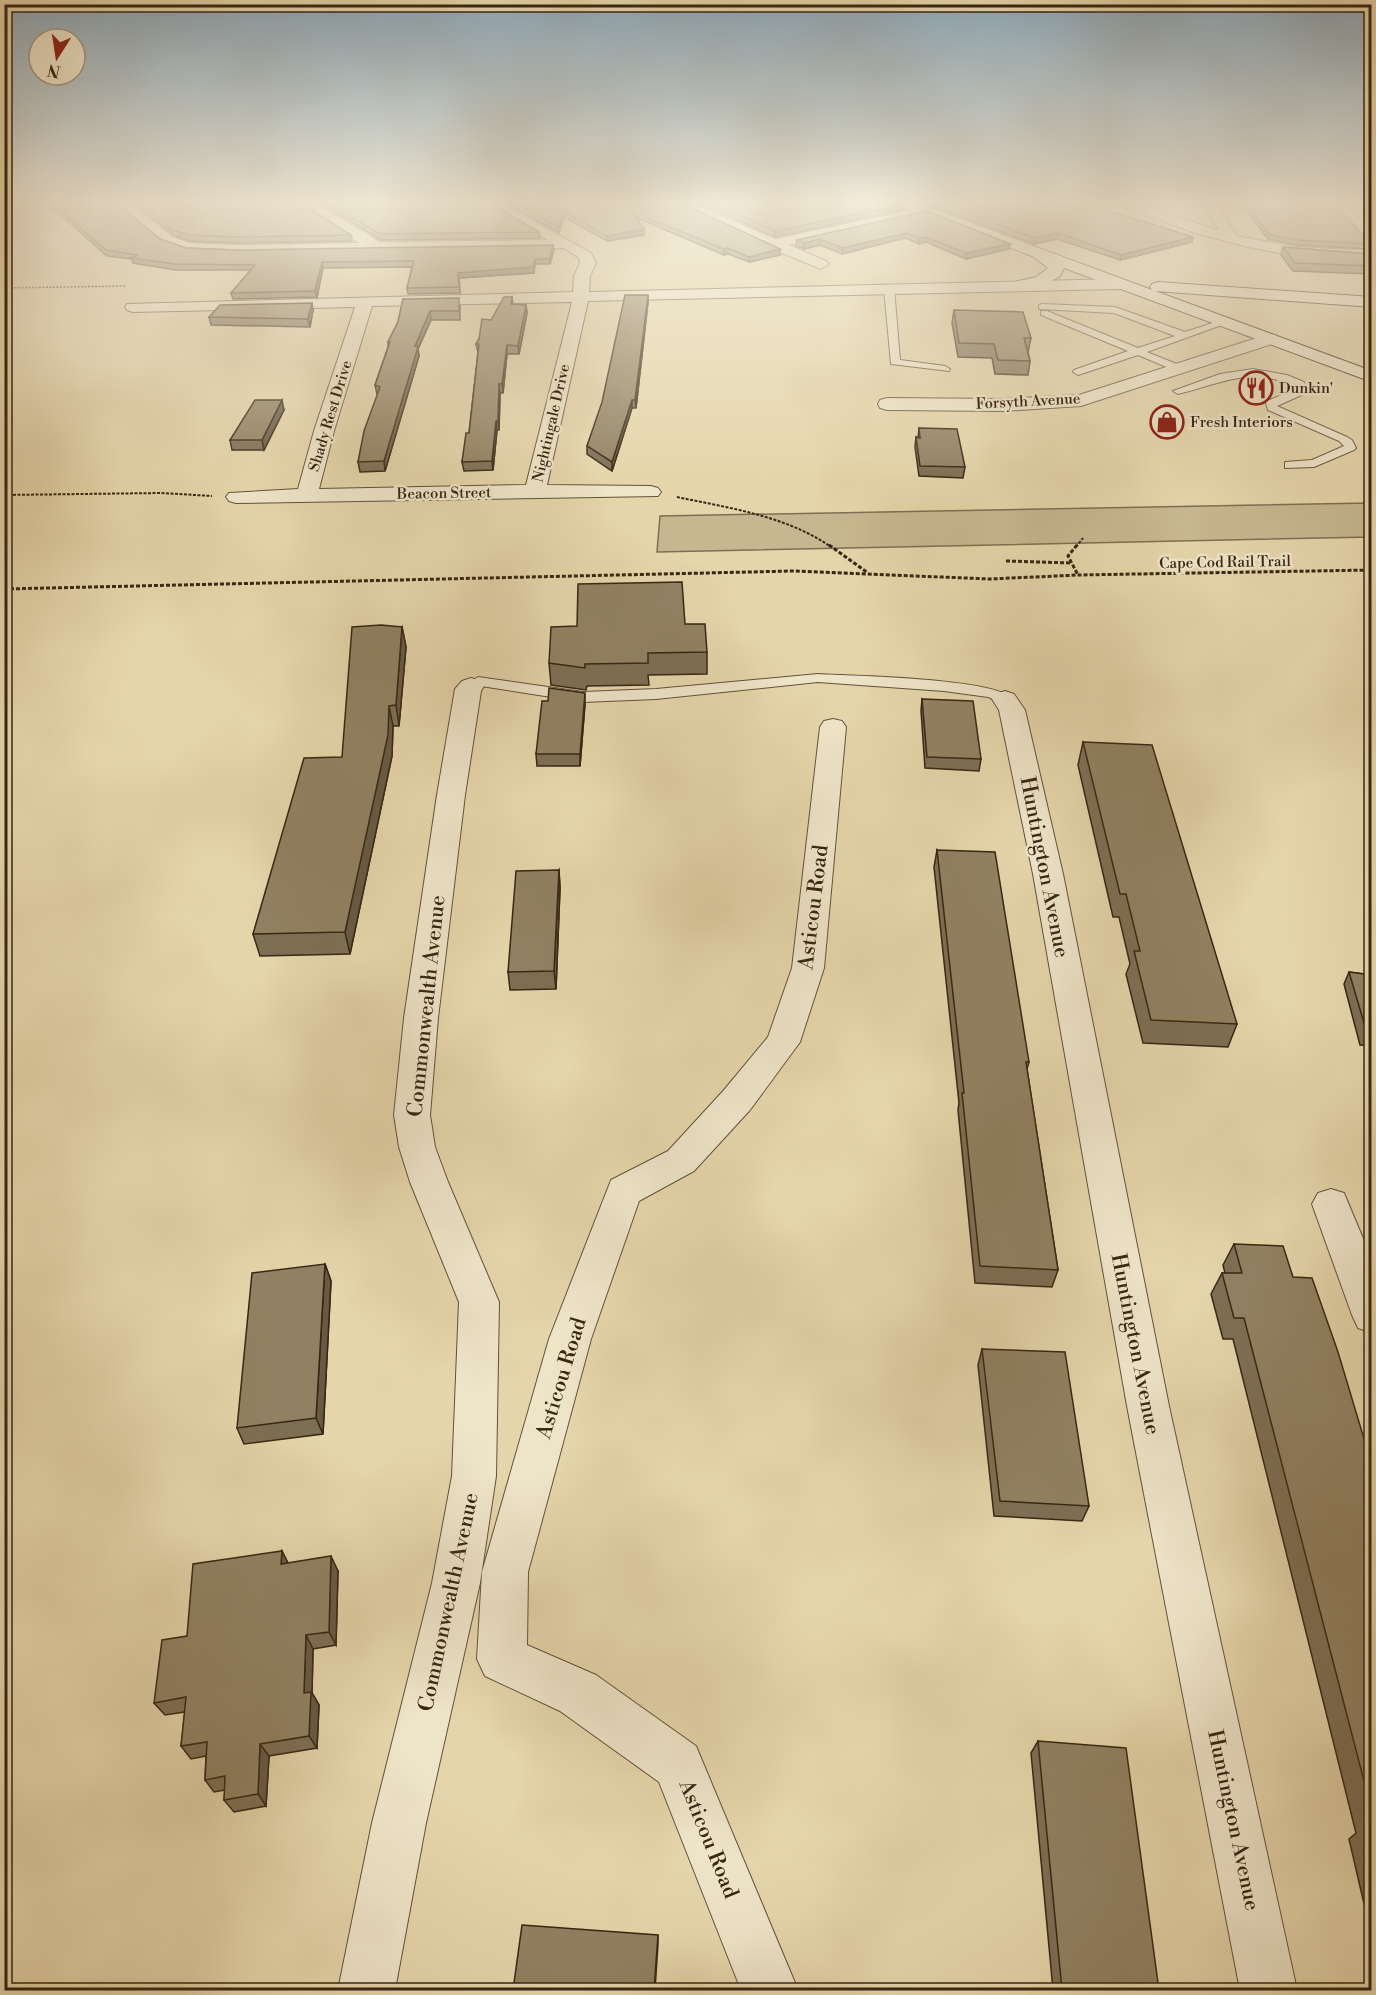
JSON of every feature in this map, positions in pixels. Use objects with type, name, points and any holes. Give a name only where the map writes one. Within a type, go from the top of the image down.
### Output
[{"type":"street","points":[[133,307],[654,294]]},
{"type":"street","points":[[1147,294],[1371,377]]},
{"type":"street","points":[[1229,324],[1206,308],[1204,302],[1218,295],[1233,294]]},
{"type":"street","points":[[1267,294],[1371,302]]},
{"type":"street","name":"Nightingale Drive","points":[[535,491],[581,296]]},
{"type":"street","name":"Shady Rest Drive","points":[[307,496],[324,431],[365,302]]},
{"type":"street","name":"Forsyth Avenue","points":[[887,404],[1004,405],[1081,400],[1269,339]]},
{"type":"street","name":"Beacon Street","points":[[236,497],[535,491],[651,492]]},
{"type":"street","name":"Commonwealth Avenue","points":[[366,1990],[399,1823],[456,1583],[474,1476],[479,1302],[429,1182],[417,1147],[412,1115],[421,1018],[449,807],[468,689],[471,686]]},
{"type":"street","name":"Huntington Avenue","points":[[1005,699],[1012,710],[1048,874],[1148,1406],[1269,1990]]},
{"type":"street","name":"Asticou Road","points":[[770,1990],[678,1764],[578,1693],[502,1659],[505,1572],[570,1339],[624,1191],[681,1161],[736,1100],[783,1042],[808,968],[833,727]]},
{"type":"street","points":[[1331,1204],[1371,1315]]},
{"type":"lane","points":[[889,294],[895,362],[945,369]]},
{"type":"lane","points":[[1038,294],[1052,328]]},
{"type":"lane","points":[[1043,310],[1103,308],[1123,311],[1185,336]]},
{"type":"lane","points":[[1064,321],[1103,308]]},
{"type":"lane","points":[[1043,310],[1180,369]]},
{"type":"lane","points":[[1078,372],[1185,336],[1229,324]]},
{"type":"lane","points":[[1101,350],[1121,358]]},
{"type":"lane","points":[[1178,391],[1254,370],[1276,374],[1302,386],[1300,392],[1271,403],[1274,409],[1351,445],[1348,451],[1309,464],[1289,465]]},
{"type":"lane","points":[[1311,447],[1332,456]]},
{"type":"lane","points":[[471,686],[477,681],[583,697],[656,694],[818,678],[944,686],[991,693],[1005,699]]},
{"type":"path","points":[[651,492],[755,513],[817,537],[869,573]]},
{"type":"path","points":[[4,495],[160,493],[236,497]]},
{"type":"path","points":[[1078,575],[1068,556],[1083,538]]},
{"type":"path","points":[[1006,561],[1071,563]]},
{"type":"path","name":"Cape Cod Rail Trail","points":[[4,589],[705,573],[869,573],[990,579],[1078,575],[1371,570]]},
{"type":"shaded area","points":[[1371,503],[1371,537],[657,552],[660,516]]},
{"type":"building","points":[[625,295],[648,295],[635,400],[632,400],[612,462],[587,446],[602,402]]},
{"type":"building","points":[[504,297],[512,297],[511,304],[526,305],[518,346],[507,345],[502,384],[499,384],[498,421],[496,421],[492,461],[462,462],[466,433],[469,433],[479,344],[476,344],[482,319],[491,320]]},
{"type":"building","points":[[459,298],[459,311],[430,311],[415,346],[418,347],[384,461],[358,462],[364,431],[380,387],[375,385],[390,342],[388,342],[398,322],[403,299]]},
{"type":"building","points":[[312,303],[308,319],[209,317],[220,305]]},
{"type":"building","points":[[954,310],[1023,312],[1031,338],[1024,338],[1030,361],[998,360],[994,344],[959,343]]},
{"type":"building","points":[[255,400],[282,400],[262,440],[230,440]]},
{"type":"building","points":[[919,428],[957,429],[965,467],[920,466],[916,437],[920,438]]},
{"type":"building","points":[[682,582],[685,624],[705,624],[707,652],[648,653],[648,663],[585,664],[585,668],[549,663],[551,627],[577,626],[578,584]]},
{"type":"building","points":[[381,625],[402,627],[396,705],[389,706],[388,735],[345,932],[253,934],[304,758],[342,757],[352,627]]},
{"type":"building","points":[[549,688],[585,693],[580,754],[536,754],[542,701],[548,701]]},
{"type":"building","points":[[922,699],[973,701],[981,759],[927,757]]},
{"type":"building","points":[[1083,742],[1152,745],[1237,1024],[1151,1020],[1134,951],[1140,951],[1126,894],[1120,894]]},
{"type":"building","points":[[937,850],[995,852],[1029,1062],[1026,1062],[1058,1270],[980,1266],[962,1093],[964,1093]]},
{"type":"building","points":[[559,870],[554,971],[508,972],[516,871]]},
{"type":"building","points":[[1349,972],[1371,975],[1371,1033],[1367,1033]]},
{"type":"building","points":[[1234,1244],[1283,1246],[1293,1277],[1312,1278],[1338,1352],[1371,1462],[1371,1808],[1244,1318],[1234,1318],[1222,1273],[1242,1273]]},
{"type":"building","points":[[325,1264],[316,1418],[237,1428],[252,1273]]},
{"type":"building","points":[[982,1349],[1065,1352],[1089,1506],[1000,1501]]},
{"type":"building","points":[[282,1551],[281,1564],[331,1556],[329,1632],[306,1635],[304,1693],[311,1692],[309,1736],[260,1744],[258,1794],[224,1800],[225,1776],[205,1780],[207,1742],[181,1746],[186,1697],[154,1703],[162,1640],[187,1636],[193,1564]]},
{"type":"building","points":[[1038,1741],[1126,1748],[1159,1990],[1062,1990]]},
{"type":"building","points":[[1366,1825],[1371,1825],[1371,1845]]},
{"type":"building","points":[[522,1925],[658,1935],[654,1990],[513,1990]]},
{"type":"place","name":"Dunkin'","points":[[1256,388]]},
{"type":"place","name":"Fresh Interiors","points":[[1167,422]]}]
